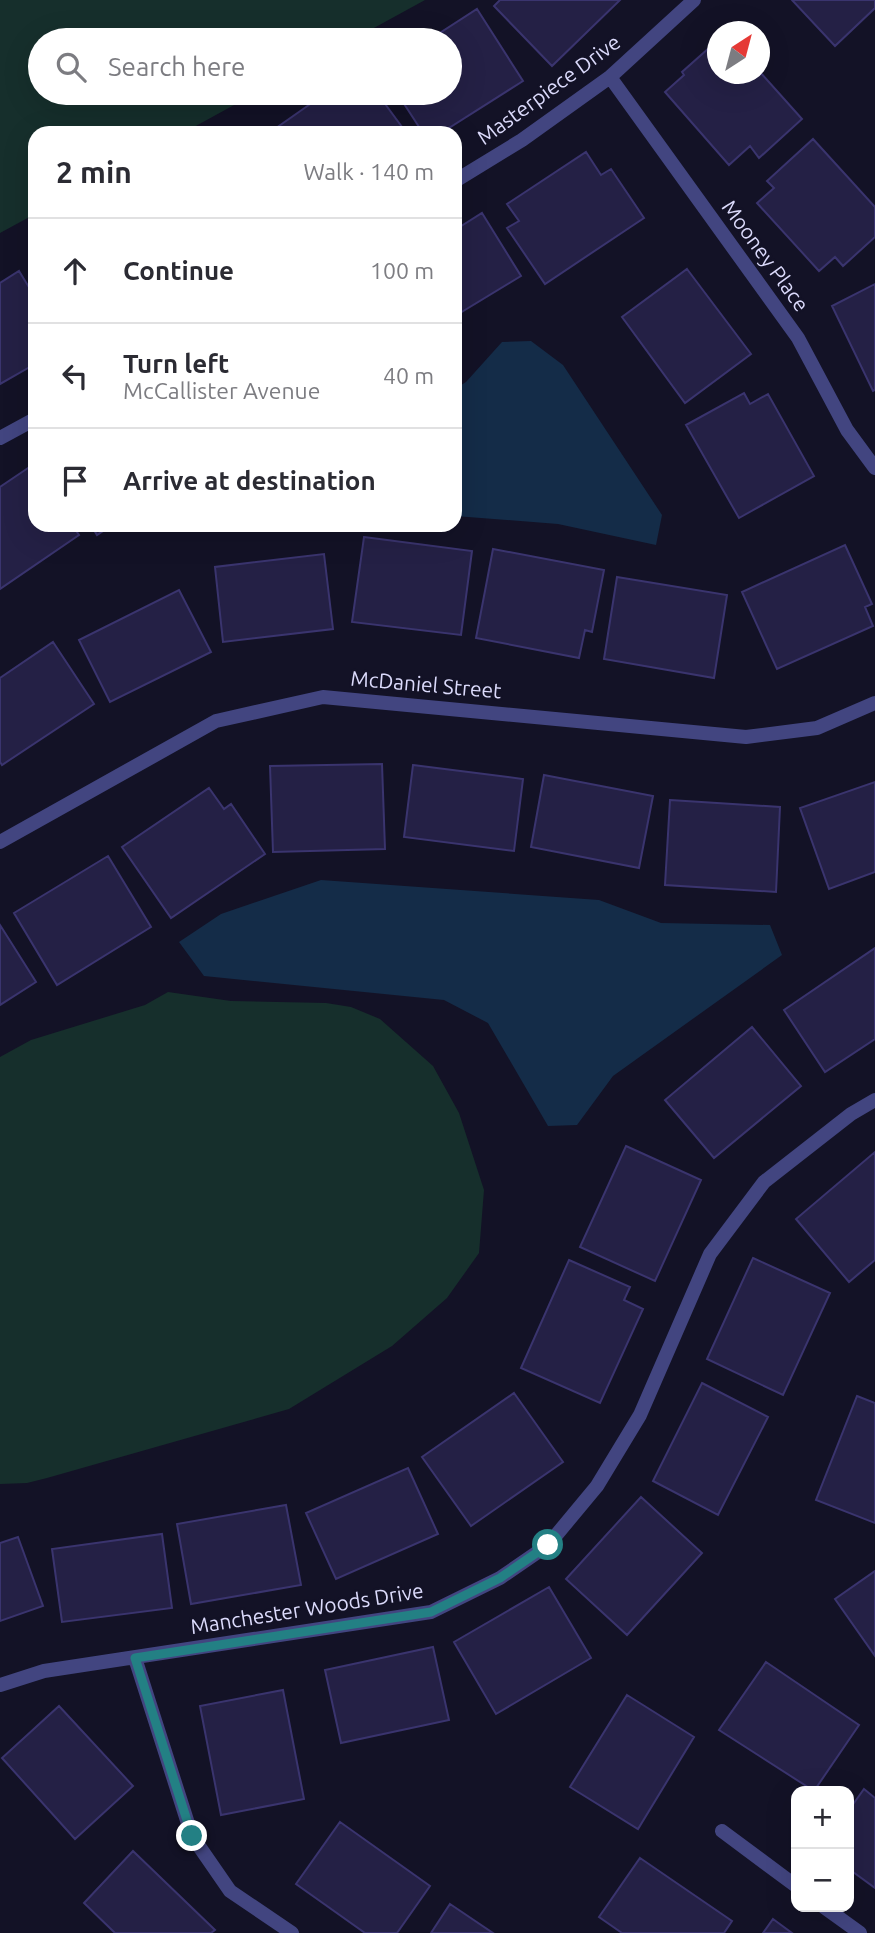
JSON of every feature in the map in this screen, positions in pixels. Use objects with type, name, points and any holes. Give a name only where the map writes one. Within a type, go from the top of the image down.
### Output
[{"type":"street","name":"Masterpiece Drive","points":[[462,177],[522,140],[610,77],[694,0]]},
{"type":"street","name":"Mooney Place","points":[[610,77],[798,338],[847,430],[875,468]]},
{"type":"street","points":[[0,438],[28,423]]},
{"type":"street","name":"McDaniel Street","points":[[0,842],[216,720],[323,697],[746,737],[817,728],[875,703]]},
{"type":"street","name":"Manchester Woods Drive","points":[[0,1685],[44,1671],[431,1612],[500,1578],[548,1545],[597,1486],[640,1415],[710,1254],[764,1182],[851,1114],[875,1100]]},
{"type":"street","points":[[135,1658],[192,1836],[230,1891],[292,1933]]},
{"type":"street","points":[[722,1831],[791,1882]]},
{"type":"street","points":[[831,1912],[860,1933]]},
{"type":"green space","points":[[0,0],[425,0],[374,28],[28,28],[28,105],[234,105],[196,126],[28,126],[28,218],[0,233]]},
{"type":"green space","points":[[168,992],[231,1001],[326,1003],[351,1007],[380,1019],[433,1066],[459,1113],[484,1190],[479,1253],[447,1298],[392,1346],[289,1409],[47,1478],[27,1483],[0,1484],[0,1057],[31,1040],[145,1005]]},
{"type":"water","points":[[531,341],[563,365],[662,515],[656,545],[558,524],[462,517],[462,385],[502,342]]},
{"type":"water","points":[[321,880],[599,900],[661,923],[770,925],[782,955],[613,1076],[577,1125],[548,1126],[488,1023],[444,1000],[204,976],[179,942],[221,914]]},
{"type":"building","points":[[500,0],[620,0],[552,66],[494,6]]},
{"type":"building","points":[[792,0],[875,0],[875,8],[835,46]]},
{"type":"building","points":[[477,9],[523,81],[452,126],[418,126],[405,105],[462,105],[462,28],[448,28]]},
{"type":"building","points":[[707,50],[707,84],[770,83],[802,119],[759,158],[750,146],[729,165],[665,92],[684,75],[682,72]]},
{"type":"building","points":[[309,105],[386,105],[401,126],[279,126]]},
{"type":"building","points":[[813,139],[875,207],[875,237],[843,266],[835,257],[819,271],[757,203],[774,188],[767,181]]},
{"type":"building","points":[[586,152],[601,175],[611,169],[644,218],[545,284],[507,228],[519,221],[507,204]]},
{"type":"building","points":[[482,213],[521,276],[462,312],[462,226]]},
{"type":"building","points":[[687,269],[751,354],[685,403],[622,317]]},
{"type":"building","points":[[19,271],[28,286],[28,368],[0,384],[0,283]]},
{"type":"building","points":[[875,284],[875,390],[873,391],[832,306]]},
{"type":"building","points":[[744,393],[750,404],[768,394],[814,476],[739,518],[686,425]]},
{"type":"building","points":[[28,468],[28,532],[77,532],[79,535],[0,589],[0,487]]},
{"type":"building","points":[[364,537],[472,551],[461,635],[352,622]]},
{"type":"building","points":[[845,545],[872,604],[865,607],[873,626],[777,669],[742,592]]},
{"type":"building","points":[[493,549],[604,570],[592,632],[585,630],[579,658],[476,638]]},
{"type":"building","points":[[324,554],[333,629],[223,642],[215,567]]},
{"type":"building","points":[[617,577],[727,595],[714,678],[604,659]]},
{"type":"building","points":[[179,590],[211,652],[110,702],[79,640]]},
{"type":"building","points":[[53,642],[94,704],[2,765],[0,678]]},
{"type":"building","points":[[382,764],[385,849],[273,852],[270,766]]},
{"type":"building","points":[[413,765],[523,779],[514,851],[404,837]]},
{"type":"building","points":[[544,775],[653,796],[639,868],[531,847]]},
{"type":"building","points":[[875,782],[875,872],[829,889],[800,808]]},
{"type":"building","points":[[209,788],[224,809],[231,804],[265,854],[171,918],[122,847]]},
{"type":"building","points":[[670,800],[780,807],[776,892],[665,885]]},
{"type":"building","points":[[108,856],[151,927],[57,985],[14,913]]},
{"type":"building","points":[[0,925],[36,982],[0,1005]]},
{"type":"building","points":[[875,948],[875,1039],[825,1072],[784,1010]]},
{"type":"building","points":[[752,1027],[801,1086],[714,1158],[665,1100]]},
{"type":"building","points":[[626,1146],[701,1180],[655,1281],[580,1247]]},
{"type":"building","points":[[875,1152],[875,1260],[849,1282],[796,1219]]},
{"type":"building","points":[[753,1258],[830,1293],[783,1395],[707,1359]]},
{"type":"building","points":[[569,1260],[630,1287],[624,1300],[643,1309],[600,1403],[521,1368]]},
{"type":"building","points":[[702,1383],[768,1417],[718,1515],[653,1481]]},
{"type":"building","points":[[514,1393],[563,1462],[471,1526],[422,1457]]},
{"type":"building","points":[[857,1396],[875,1403],[875,1523],[816,1500]]},
{"type":"building","points":[[408,1468],[438,1534],[336,1579],[306,1513]]},
{"type":"building","points":[[641,1497],[702,1553],[627,1635],[566,1579]]},
{"type":"building","points":[[286,1505],[301,1585],[191,1604],[177,1524]]},
{"type":"building","points":[[162,1534],[172,1608],[62,1622],[52,1549]]},
{"type":"building","points":[[18,1537],[43,1606],[0,1621],[0,1543]]},
{"type":"building","points":[[875,1571],[875,1656],[835,1599]]},
{"type":"building","points":[[549,1587],[591,1658],[496,1714],[454,1642]]},
{"type":"building","points":[[433,1647],[449,1720],[341,1743],[325,1670]]},
{"type":"building","points":[[766,1662],[859,1725],[817,1786],[806,1786],[719,1730]]},
{"type":"building","points":[[283,1690],[304,1799],[221,1815],[200,1706]]},
{"type":"building","points":[[627,1695],[694,1737],[638,1829],[570,1787]]},
{"type":"building","points":[[59,1706],[133,1786],[75,1839],[2,1758]]},
{"type":"building","points":[[864,1789],[875,1798],[875,1888],[854,1873],[854,1803]]},
{"type":"building","points":[[340,1822],[430,1886],[397,1933],[365,1933],[296,1884]]},
{"type":"building","points":[[133,1851],[215,1930],[211,1933],[115,1933],[84,1903]]},
{"type":"building","points":[[640,1858],[732,1921],[724,1933],[622,1933],[599,1917]]},
{"type":"building","points":[[450,1904],[493,1933],[431,1933]]},
{"type":"building","points":[[773,1919],[792,1933],[763,1933]]},
{"type":"route","points":[[192,1836],[135,1658],[431,1612],[500,1578],[548,1545]]}]
